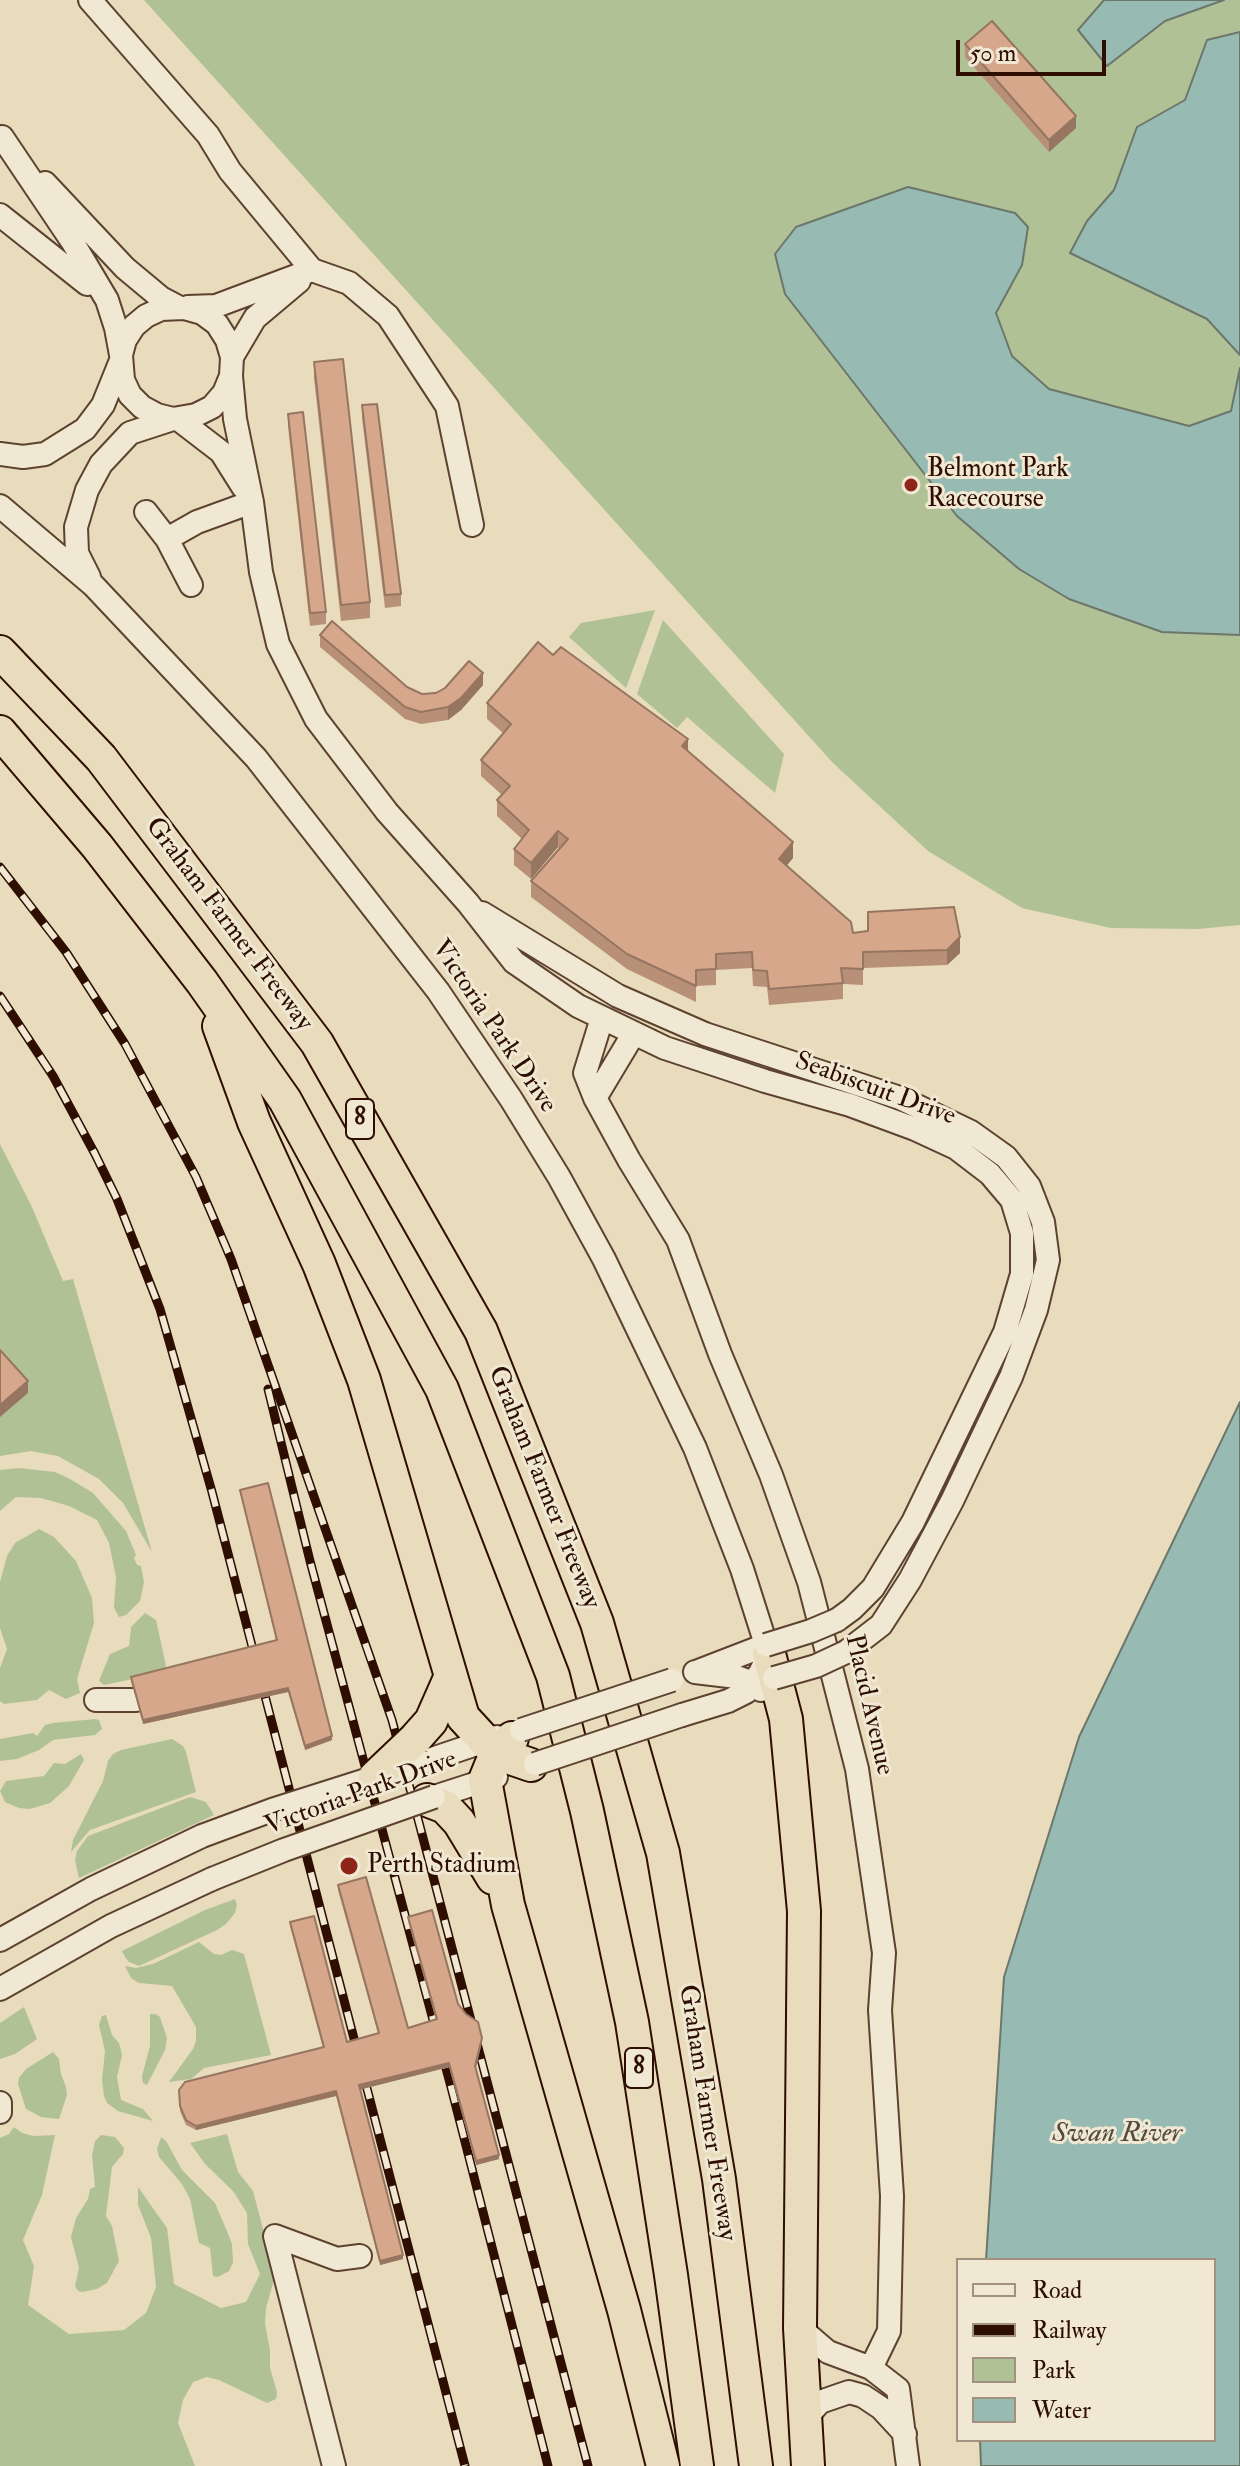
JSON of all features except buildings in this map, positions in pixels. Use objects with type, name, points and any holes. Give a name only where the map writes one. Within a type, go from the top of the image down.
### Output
[{"type":"highway","name":"Graham Farmer Freeway","points":[[0,652],[101,758],[317,1043],[481,1331],[597,1623],[663,1853],[719,2179],[756,2466]]},
{"type":"highway","name":"Graham Farmer Freeway","points":[[0,732],[97,846],[202,982],[285,1100],[442,1389],[553,1676],[587,1811],[632,2022],[697,2466]]},
{"type":"highway","points":[[202,982],[254,1122],[319,1264],[364,1380],[450,1678],[463,1717],[488,1758],[508,1905],[624,2310],[663,2466]]},
{"type":"highway","points":[[765,1665],[786,1719],[804,1911],[800,2328],[808,2466]]},
{"type":"highway","points":[[375,1777],[419,1751],[450,1678]]},
{"type":"highway","points":[[488,1758],[521,1730]]},
{"type":"highway","points":[[488,1758],[531,1765]]},
{"type":"highway","points":[[432,1800],[445,1807],[459,1822],[508,1905]]},
{"type":"street","points":[[90,0],[208,135],[230,171],[312,270],[349,283],[388,316],[447,406],[472,525]]},
{"type":"street","points":[[1,136],[125,268],[161,298],[202,313],[217,324],[227,340],[232,367]]},
{"type":"street","points":[[1,136],[72,241],[107,300],[116,328],[123,380],[136,401],[157,415],[176,419],[221,452],[252,502],[197,522],[167,539]]},
{"type":"street","points":[[0,215],[87,284]]},
{"type":"street","points":[[0,454],[23,457],[45,454],[85,429],[103,405],[125,340],[140,321],[161,309],[216,306],[312,270]]},
{"type":"street","points":[[93,585],[77,553],[76,527],[87,490],[101,464],[130,433],[196,415],[212,407],[224,393],[232,367],[255,318],[312,270]]},
{"type":"street","name":"Seabiscuit Drive","points":[[232,367],[235,419],[252,502],[261,572],[278,644],[316,719],[387,812],[468,903],[514,962],[578,1006],[665,1048],[850,1105],[956,1148],[990,1174],[1012,1200],[1022,1233],[1022,1274],[1005,1332],[913,1522],[873,1588],[852,1609],[837,1620],[811,1631],[765,1665]]},
{"type":"street","name":"Victoria Park Drive","points":[[0,506],[93,585],[256,758],[438,991],[511,1099],[604,1259],[688,1433],[742,1569],[765,1665]]},
{"type":"street","points":[[146,512],[167,539],[191,585]]},
{"type":"street","name":"Seabiscuit Drive","points":[[468,903],[618,996],[705,1034],[900,1098],[971,1132],[1006,1157],[1029,1186],[1043,1222],[1048,1260],[1036,1310],[1016,1364],[952,1501],[910,1580],[881,1625],[846,1652],[816,1666],[765,1665],[695,1672]]},
{"type":"street","points":[[595,1098],[585,1073],[602,1018]]},
{"type":"street","points":[[595,1098],[634,1033]]},
{"type":"street","name":"Placid Avenue","points":[[595,1098],[678,1240],[720,1354],[771,1475],[809,1582],[857,1769],[884,1953],[880,2010],[892,2196],[889,2331],[871,2368]]},
{"type":"street","points":[[521,1730],[695,1672],[737,1677],[765,1665]]},
{"type":"street","points":[[531,1765],[728,1701],[746,1692],[765,1665]]},
{"type":"street","points":[[96,1700],[136,1700]]},
{"type":"street","name":"Victoria Park Drive","points":[[419,1751],[488,1758]]},
{"type":"street","name":"Victoria Park Drive","points":[[0,1989],[111,1926],[212,1879],[284,1850],[432,1800],[488,1758]]},
{"type":"street","name":"Victoria Park Drive","points":[[0,1940],[91,1889],[202,1836],[375,1777]]},
{"type":"street","points":[[0,2103],[0,2112]]},
{"type":"street","points":[[334,2466],[275,2236],[337,2259],[360,2256]]},
{"type":"street","points":[[800,2328],[828,2352],[871,2368],[898,2389],[908,2466]]},
{"type":"street","points":[[805,2419],[820,2402],[849,2392],[863,2396],[881,2408],[905,2434]]},
{"type":"green space","name":"Belmont Park Racecourse","points":[[144,0],[1240,0],[1240,925],[1198,929],[1111,928],[1022,908],[928,851],[833,763]]},
{"type":"green space","points":[[655,610],[626,688],[569,637],[581,623]]},
{"type":"green space","points":[[663,620],[784,754],[775,793],[687,717],[677,728],[637,694]]},
{"type":"green space","points":[[0,1144],[32,1207],[63,1281],[73,1279],[152,1552],[123,1503],[99,1479],[58,1456],[31,1451],[0,1456]]},
{"type":"green space","points":[[19,1468],[55,1472],[70,1479],[93,1493],[126,1531],[137,1565],[141,1566],[144,1582],[140,1601],[126,1615],[119,1617],[114,1608],[116,1577],[109,1543],[97,1520],[69,1506],[41,1498],[16,1497],[0,1511],[0,1470]]},
{"type":"green space","points":[[39,1529],[54,1537],[76,1561],[92,1598],[94,1623],[77,1679],[80,1693],[66,1699],[49,1690],[37,1700],[4,1704],[0,1701],[0,1668],[7,1649],[0,1628],[0,1582],[7,1556],[15,1543]]},
{"type":"green space","points":[[145,1613],[156,1620],[166,1666],[162,1673],[104,1685],[99,1681],[110,1654],[129,1646],[131,1627]]},
{"type":"green space","points":[[99,1720],[102,1729],[95,1735],[53,1740],[17,1759],[0,1761],[0,1739],[33,1733],[37,1736],[45,1725],[53,1723]]},
{"type":"green space","points":[[172,1739],[186,1752],[196,1792],[90,1830],[71,1852],[73,1840],[113,1754]]},
{"type":"green space","points":[[81,1754],[84,1760],[69,1786],[50,1803],[30,1809],[5,1802],[0,1791],[6,1781],[44,1776],[54,1763],[65,1764]]},
{"type":"green space","points":[[190,1797],[206,1802],[214,1815],[79,1878],[75,1860],[77,1851],[88,1836]]},
{"type":"green space","points":[[235,1899],[235,1913],[226,1924],[139,1966],[129,1962],[122,1951],[205,1910]]},
{"type":"green space","points":[[199,1942],[214,1954],[221,1955],[232,1950],[244,1954],[271,2055],[204,2068],[191,2079],[169,2082],[193,2049],[196,2027],[172,1986],[139,1983],[131,1978],[125,1966],[136,1968],[153,1964]]},
{"type":"green space","points":[[24,2007],[37,2039],[15,2054],[0,2059],[0,2023]]},
{"type":"green space","points":[[150,2014],[160,2017],[167,2038],[165,2050],[147,2085],[143,2083],[142,2076],[150,2046]]},
{"type":"green space","points":[[106,2015],[122,2055],[117,2077],[121,2100],[143,2109],[153,2121],[118,2111],[107,2103],[102,2080],[105,2051],[99,2025],[102,2016]]},
{"type":"green space","points":[[53,2052],[59,2059],[67,2095],[59,2119],[41,2117],[26,2109],[18,2084],[26,2069]]},
{"type":"green space","points":[[14,2127],[33,2136],[55,2135],[42,2195],[23,2240],[34,2266],[28,2305],[69,2334],[124,2330],[146,2313],[156,2287],[151,2238],[138,2205],[138,2187],[167,2228],[174,2284],[221,2308],[246,2302],[260,2274],[248,2244],[247,2213],[233,2191],[205,2164],[190,2143],[227,2134],[238,2172],[253,2191],[274,2270],[265,2324],[270,2368],[277,2392],[276,2399],[267,2403],[219,2380],[207,2377],[193,2382],[183,2400],[178,2423],[195,2466],[0,2466],[0,2138],[9,2134]]},
{"type":"green space","points":[[101,2135],[115,2137],[124,2148],[112,2167],[106,2216],[112,2226],[119,2261],[107,2283],[82,2292],[75,2286],[79,2268],[71,2237],[76,2218],[88,2199],[90,2189],[95,2187],[92,2155],[95,2141]]},
{"type":"green space","points":[[161,2137],[182,2170],[215,2203],[229,2236],[233,2263],[229,2271],[218,2277],[213,2276],[210,2248],[199,2243],[190,2199],[182,2184],[159,2157],[157,2149]]},
{"type":"water","points":[[1104,0],[1224,0],[1165,21],[1107,66],[1078,30]]},
{"type":"water","points":[[1240,32],[1240,355],[1207,319],[1070,253],[1087,221],[1114,190],[1137,127],[1185,100],[1207,40]]},
{"type":"water","points":[[908,187],[1015,213],[1028,227],[1022,265],[996,313],[1012,356],[1049,389],[1189,426],[1231,411],[1240,368],[1240,635],[1162,632],[1069,599],[1019,569],[957,516],[785,294],[775,254],[796,227]]},
{"type":"water","name":"Swan River","points":[[1240,1402],[1240,2466],[981,2466],[980,2442],[1216,2442],[1216,2258],[986,2258],[1004,1977],[1079,1737]]},
{"type":"railway","points":[[0,867],[66,952],[125,1044],[196,1177],[231,1259],[392,1720],[588,2466]]},
{"type":"railway","points":[[0,996],[53,1076],[95,1154],[117,1199],[160,1309],[212,1492],[465,2466]]},
{"type":"railway","points":[[268,1389],[310,1561],[450,2083],[548,2466]]},
{"type":"place","name":"Belmont Park Racecourse","points":[[911,485]]},
{"type":"place","name":"Perth Stadium","points":[[349,1866]]}]
